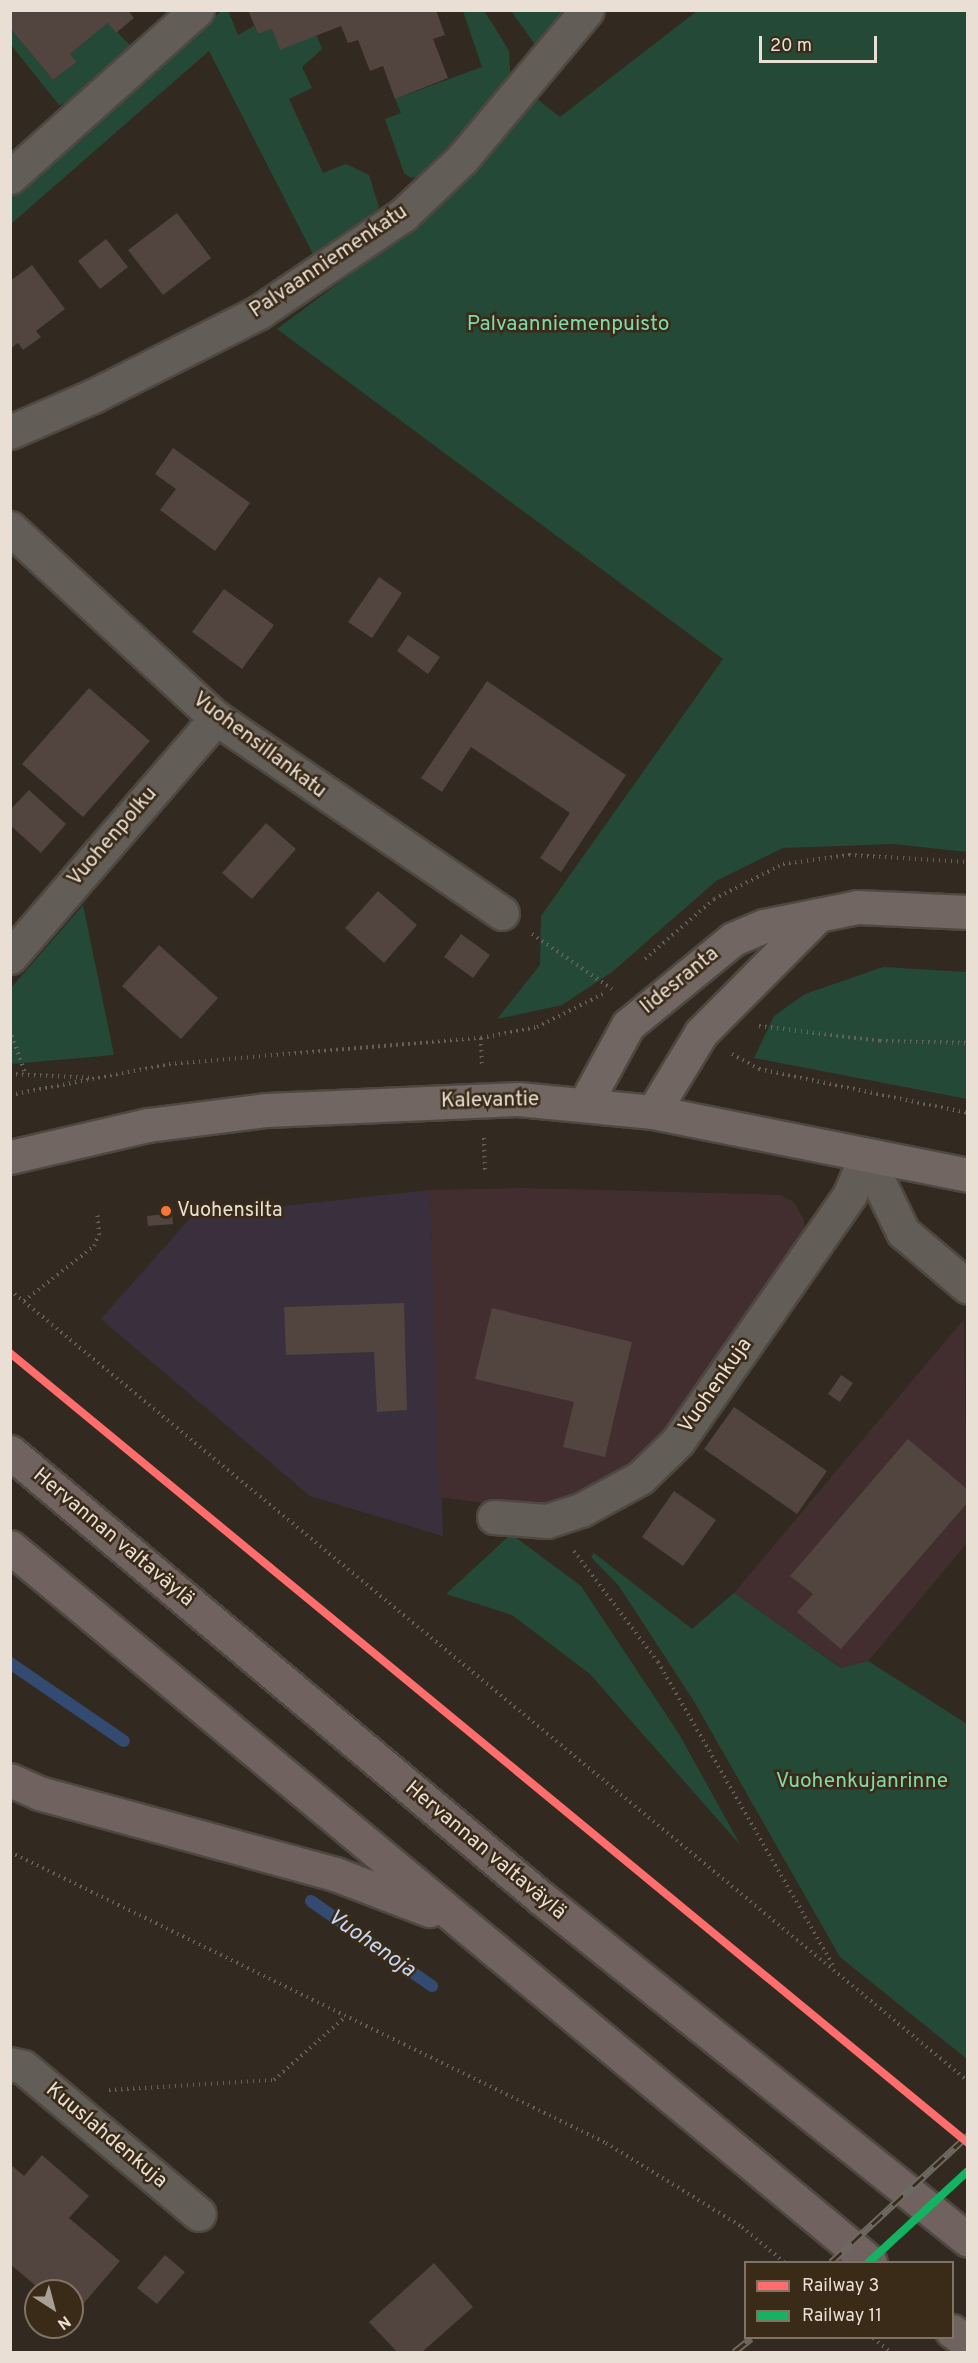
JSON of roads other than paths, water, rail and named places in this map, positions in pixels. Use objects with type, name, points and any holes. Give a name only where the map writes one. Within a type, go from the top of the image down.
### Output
[{"type":"highway","name":"Hervannan valtaväylä","points":[[10,1452],[540,1897],[968,2240]]},
{"type":"highway","points":[[10,1547],[454,1919],[869,2261]]},
{"type":"highway","points":[[10,1780],[50,1796],[335,1874],[454,1919]]},
{"type":"highway","points":[[954,2332],[968,2343]]},
{"type":"main road","name":"Iidesranta","points":[[586,1102],[615,1042],[647,1005],[733,939],[764,926],[857,907],[968,912]]},
{"type":"main road","points":[[653,1112],[701,1033],[818,915]]},
{"type":"main road","name":"Kalevantie","points":[[10,1157],[148,1125],[267,1110],[483,1099],[586,1102],[653,1112],[866,1156],[968,1174]]},
{"type":"street","points":[[10,177],[197,10]]},
{"type":"street","name":"Palvaanniemenkatu","points":[[10,432],[93,396],[259,312],[393,222],[462,159],[586,10]]},
{"type":"street","name":"Vuohensillankatu","points":[[10,528],[216,718],[502,913]]},
{"type":"street","name":"Vuohenpolku","points":[[10,957],[216,718]]},
{"type":"street","points":[[866,1156],[903,1232],[968,1287]]},
{"type":"street","name":"Vuohenkuja","points":[[494,1517],[547,1521],[582,1510],[640,1478],[678,1441],[850,1194],[866,1156]]},
{"type":"street","name":"Kuuslahdenkuja","points":[[10,2064],[23,2067],[200,2214]]},
{"type":"waterway","name":"Vuohenoja","points":[[10,1663],[124,1741]]},
{"type":"waterway","name":"Vuohenoja","points":[[311,1901],[432,1986]]},
{"type":"railway","points":[[832,2261],[968,2135]]},
{"type":"railway","points":[[734,2352],[750,2339]]},
{"type":"rail line","name":"3","points":[[10,1353],[968,2143]]},
{"type":"rail line","name":"11","points":[[870,2261],[968,2171]]},
{"type":"place","name":"Vuohensilta","points":[[166,1211]]},
{"type":"park label","name":"Palvaanniemenpuisto","points":[[568,325]]},
{"type":"park label","name":"Vuohenkujanrinne","points":[[862,1782]]}]
